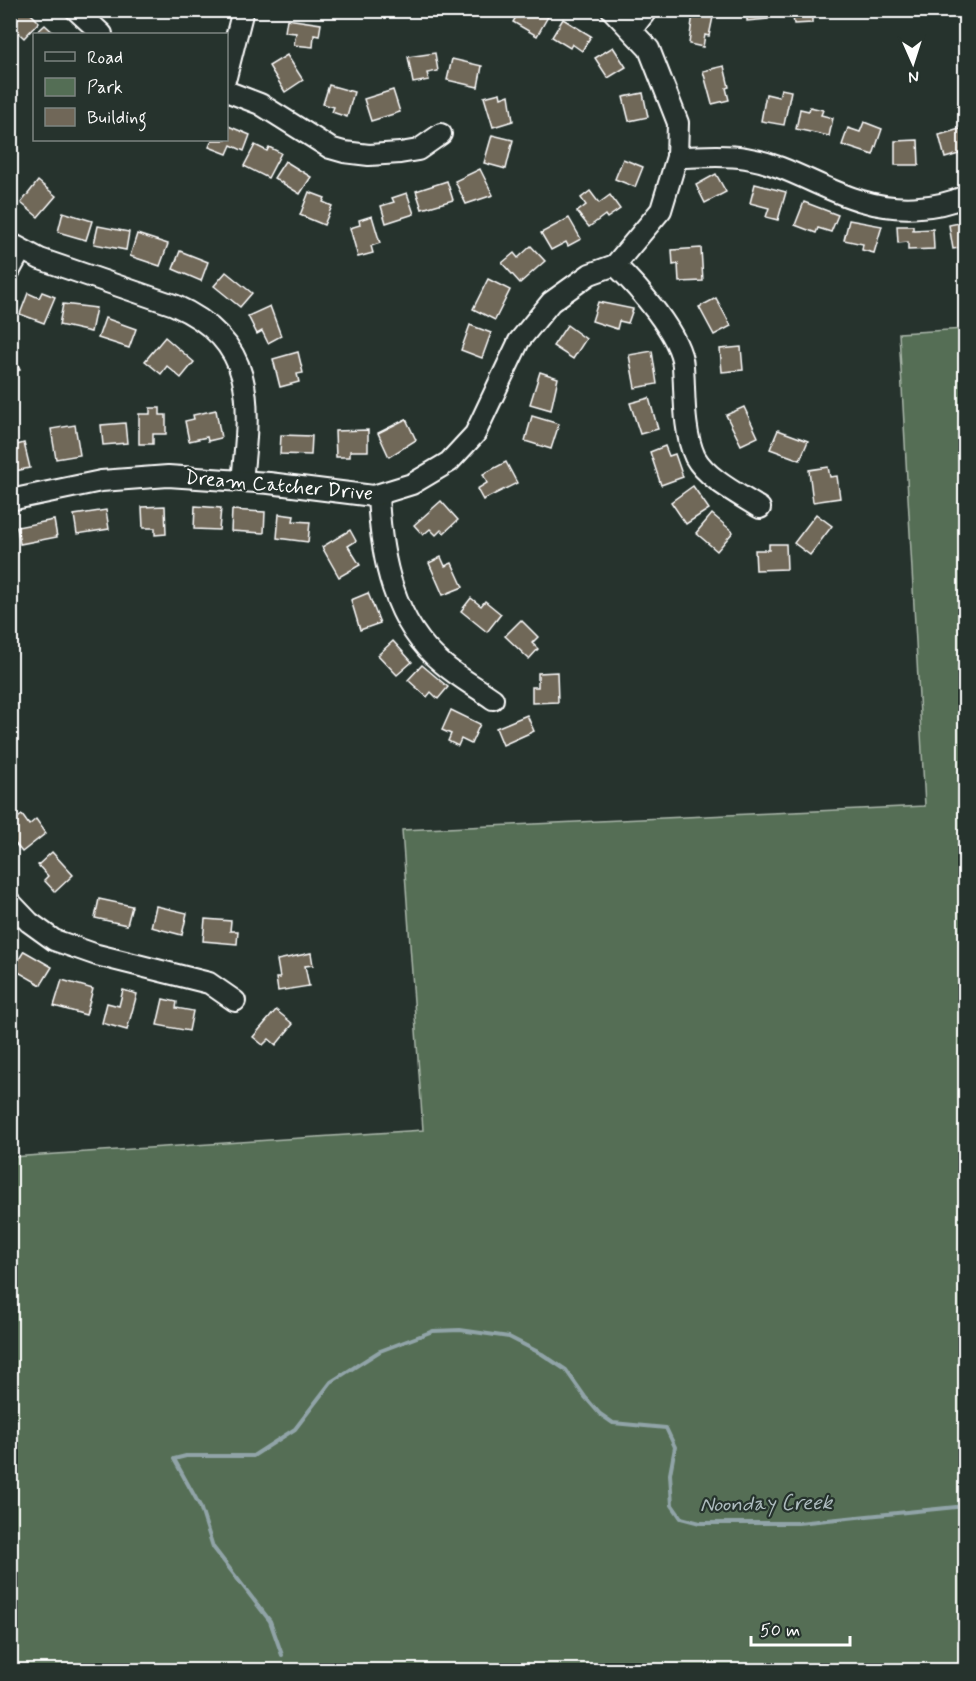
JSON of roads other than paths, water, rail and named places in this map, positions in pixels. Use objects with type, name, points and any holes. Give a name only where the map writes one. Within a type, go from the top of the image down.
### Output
[{"type":"street","points":[[76,10],[101,33]]},
{"type":"street","points":[[228,69],[243,10]]},
{"type":"street","name":"Dream Catcher Drive","points":[[10,500],[123,478],[168,476],[242,481],[378,496],[412,484],[449,462],[475,434],[519,341],[551,302],[590,274],[615,265],[661,210],[677,157],[678,123],[649,49],[612,10]]},
{"type":"street","points":[[632,29],[647,10]]},
{"type":"street","points":[[228,92],[260,104],[330,148],[344,152],[369,155],[418,150],[441,134]]},
{"type":"street","points":[[677,157],[745,158],[791,171],[862,201],[892,206],[931,206],[950,203],[966,196]]},
{"type":"street","points":[[10,270],[16,247],[174,305],[194,315],[215,332],[236,360],[247,393],[248,419],[242,481]]},
{"type":"street","points":[[615,265],[666,326],[679,349],[683,365],[687,419],[695,457],[721,482],[760,508]]},
{"type":"street","points":[[378,496],[379,519],[392,592],[408,624],[441,663],[493,699]]},
{"type":"street","points":[[10,902],[29,922],[54,940],[97,956],[209,983],[235,1000]]},
{"type":"waterway","name":"Noonday Creek","points":[[282,1655],[270,1621],[213,1547],[200,1506],[174,1459],[186,1456],[253,1456],[295,1429],[331,1382],[380,1351],[433,1331],[460,1330],[509,1337],[542,1354],[566,1370],[600,1414],[613,1423],[666,1428],[675,1447],[670,1474],[672,1505],[681,1518],[700,1523],[798,1523],[966,1506]]}]
